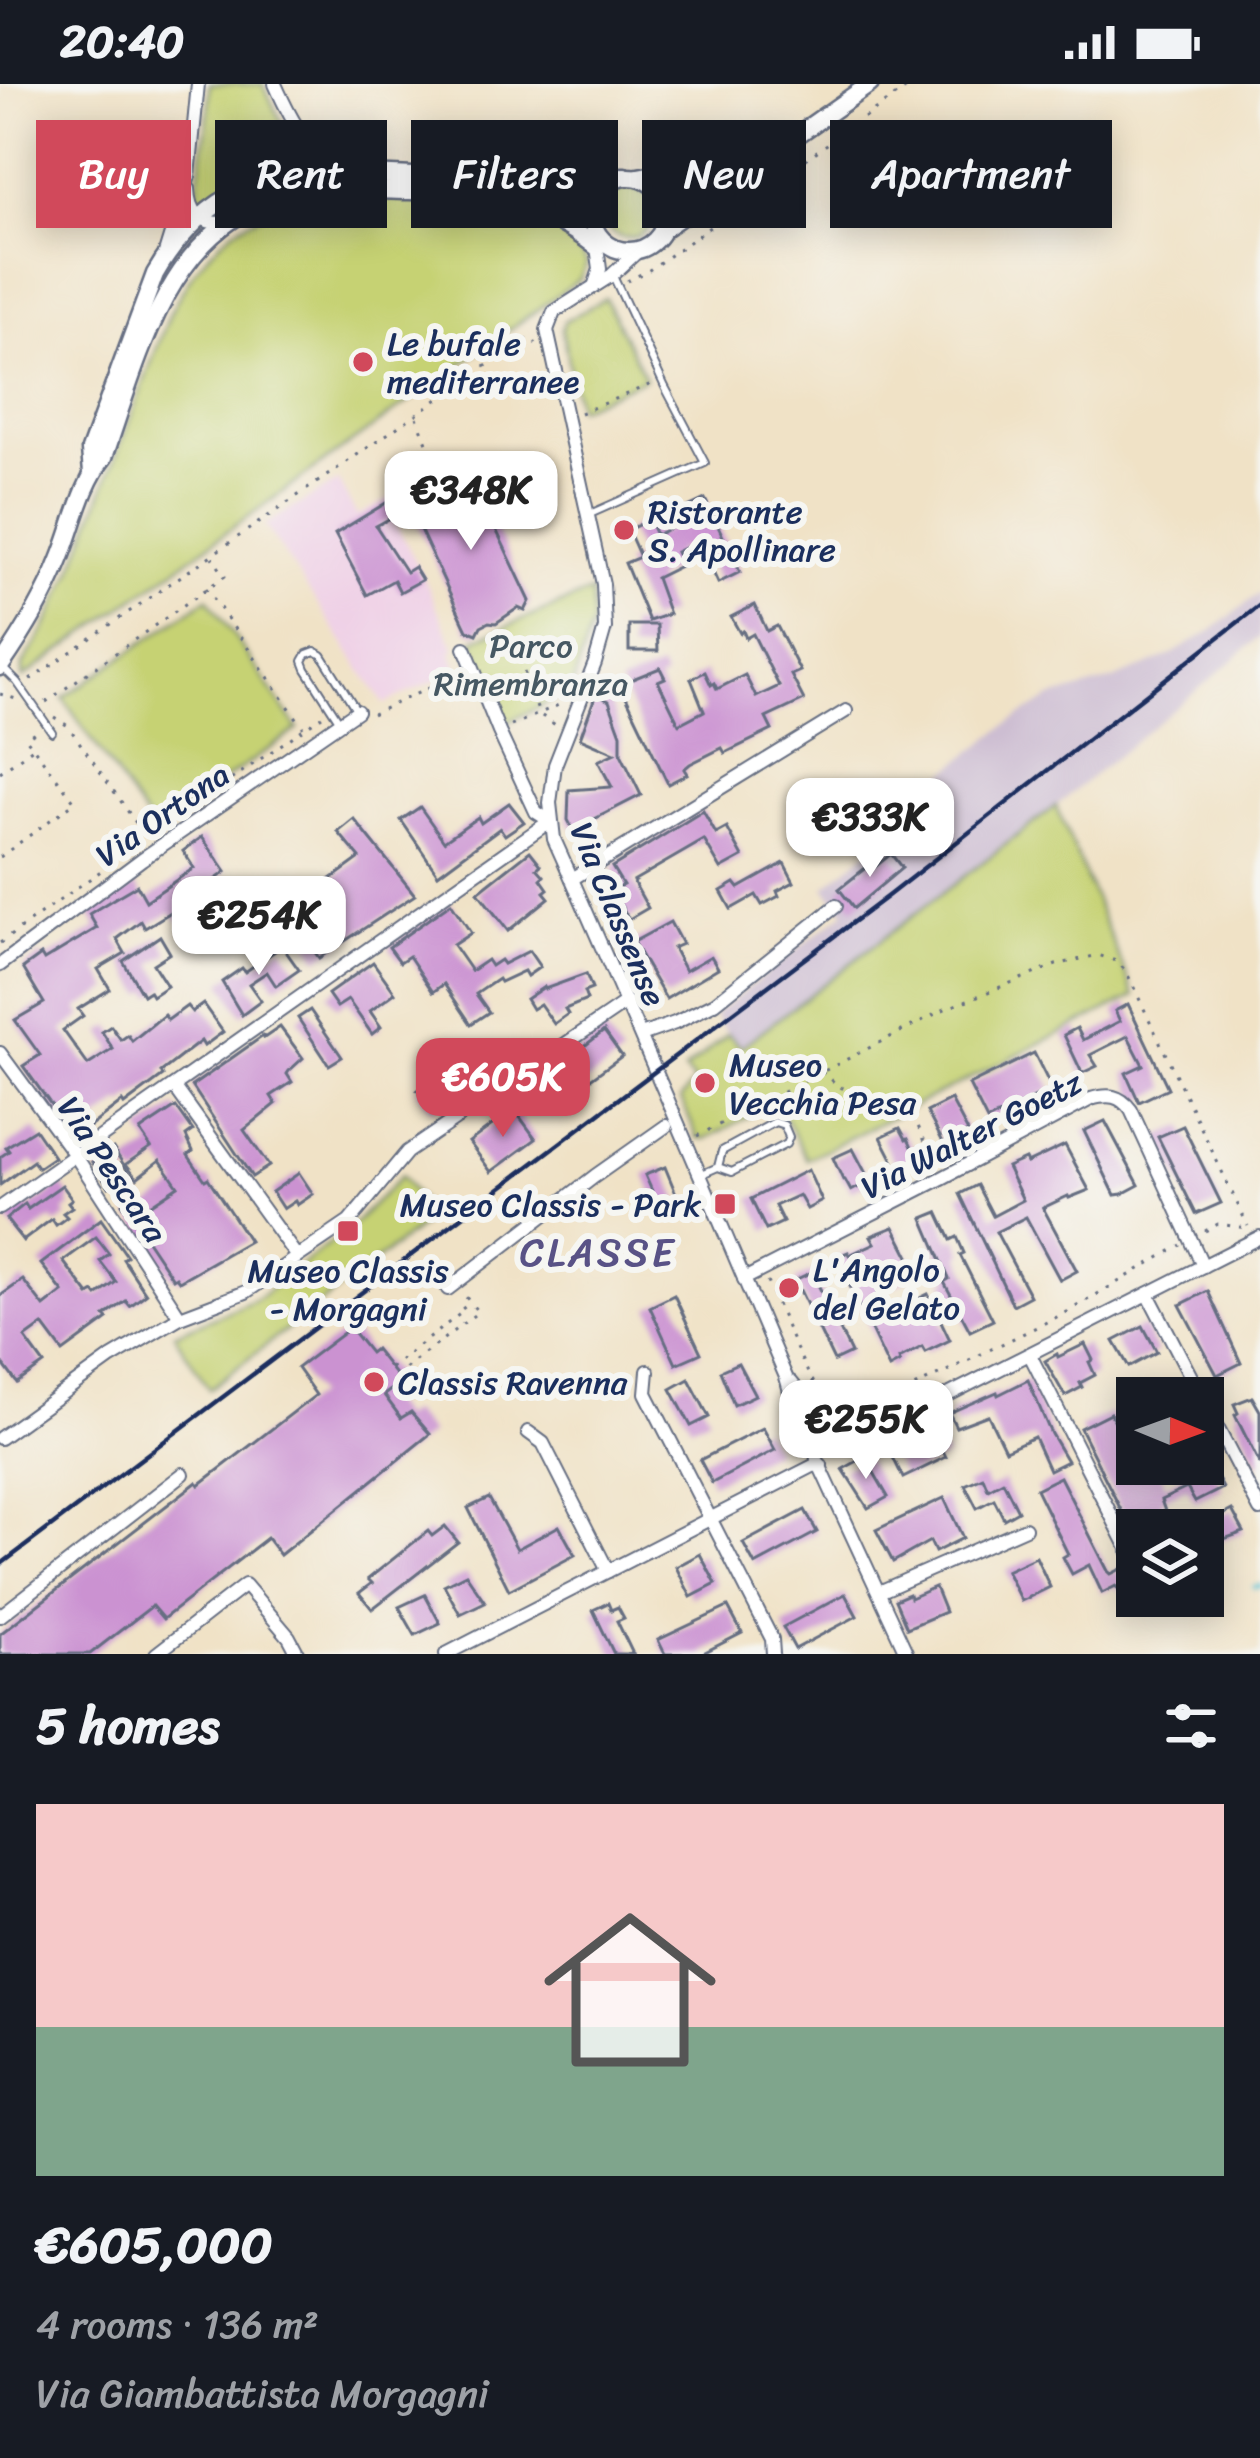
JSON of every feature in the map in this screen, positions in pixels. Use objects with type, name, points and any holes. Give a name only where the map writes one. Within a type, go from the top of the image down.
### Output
[{"type":"main road","points":[[387,191],[466,193],[528,206],[599,243],[618,250],[640,249],[870,84]]},
{"type":"main road","points":[[599,243],[592,205],[604,185],[730,159],[817,122]]},
{"type":"main road","points":[[387,176],[631,177],[648,182],[662,198],[662,230]]},
{"type":"main road","points":[[92,473],[90,450],[142,305],[164,258],[215,207]]},
{"type":"main road","points":[[0,667],[58,565],[92,473],[104,457],[152,324],[192,254],[220,228]]},
{"type":"street","points":[[191,161],[198,84]]},
{"type":"street","points":[[275,84],[294,120]]},
{"type":"street","points":[[191,204],[200,218],[215,224]]},
{"type":"street","points":[[164,258],[173,228]]},
{"type":"street","points":[[595,284],[599,243]]},
{"type":"street","name":"Via Classense","points":[[640,249],[618,279],[595,284],[548,320],[603,584],[605,628],[555,765],[550,821],[786,1377],[796,1414],[804,1430],[818,1441],[814,1450],[907,1654]]},
{"type":"street","points":[[0,1208],[550,821],[536,812],[465,649]]},
{"type":"street","name":"Via Ortona","points":[[0,965],[140,855],[357,710]]},
{"type":"street","points":[[572,879],[846,710]]},
{"type":"street","points":[[520,778],[538,778],[555,765]]},
{"type":"street","points":[[640,1035],[715,1003],[836,906]]},
{"type":"street","points":[[0,1438],[111,1358],[180,1317],[247,1292],[350,1222],[407,1152],[627,1002]]},
{"type":"street","name":"Via Pescara","points":[[0,1053],[75,1156],[180,1317]]},
{"type":"street","points":[[174,1086],[297,1257]]},
{"type":"street","name":"Via Walter Goetz","points":[[744,1279],[1091,1099],[1115,1096],[1131,1110],[1203,1266]]},
{"type":"street","points":[[452,1286],[666,1126]]},
{"type":"street","points":[[835,1424],[818,1441],[834,1447],[871,1439],[879,1430],[1203,1266],[1254,1235]]},
{"type":"street","points":[[1148,1294],[1191,1377]]},
{"type":"street","points":[[1030,1355],[1116,1525]]},
{"type":"street","points":[[648,1371],[646,1393],[772,1639],[773,1654]]},
{"type":"street","name":"Via Classense","points":[[786,1377],[809,1406],[835,1424]]},
{"type":"street","points":[[835,1424],[879,1430]]},
{"type":"street","points":[[446,1654],[821,1466],[834,1447],[835,1424]]},
{"type":"street","points":[[528,1432],[543,1443],[608,1571]]},
{"type":"street","points":[[1224,1435],[1256,1491],[1260,1510]]},
{"type":"street","points":[[0,1616],[183,1474]]},
{"type":"street","points":[[879,1592],[1025,1528]]},
{"type":"street","points":[[156,1654],[245,1585],[298,1654]]},
{"type":"lane","points":[[586,515],[705,463],[618,279]]},
{"type":"lane","points":[[340,722],[303,664],[307,654],[322,655],[357,710]]},
{"type":"lane","points":[[0,667],[17,682],[52,732]]},
{"type":"lane","points":[[699,1175],[718,1167],[732,1172],[786,1144],[789,1134],[775,1122],[722,1150],[718,1167]]},
{"type":"path","points":[[618,279],[649,270],[912,84]]},
{"type":"path","points":[[36,692],[29,681],[524,340]]},
{"type":"path","points":[[577,414],[662,380]]},
{"type":"path","points":[[417,416],[446,490]]},
{"type":"path","points":[[44,703],[225,576],[210,554]]},
{"type":"path","points":[[206,588],[304,728]]},
{"type":"path","points":[[357,710],[370,715],[464,672]]},
{"type":"path","points":[[524,672],[539,714],[559,727]]},
{"type":"path","points":[[0,694],[16,699]]},
{"type":"path","points":[[499,732],[582,694]]},
{"type":"path","points":[[54,717],[68,726],[147,838]]},
{"type":"path","points":[[0,857],[75,802],[26,738],[37,730]]},
{"type":"path","points":[[0,772],[33,748]]},
{"type":"path","points":[[695,1137],[945,1009],[1078,958],[1098,955],[1126,971],[1254,1235]]},
{"type":"path","points":[[821,1071],[862,1097],[901,1099],[942,1178]]},
{"type":"path","points":[[772,1275],[766,1278],[821,1394],[854,1412],[882,1405],[1067,1312],[1218,1224],[1254,1235]]},
{"type":"path","points":[[390,1368],[465,1310],[452,1286]]},
{"type":"path","points":[[396,1376],[478,1312],[452,1286]]},
{"type":"shaded area","points":[[338,481],[357,516],[392,497],[400,515],[393,519],[455,649],[451,651],[458,670],[384,704],[265,525]]},
{"type":"shaded area","points":[[1260,593],[1260,637],[1219,672],[1056,806],[740,1047],[728,1034],[714,1015],[845,912],[825,887],[905,820],[915,796],[1009,723],[1051,698],[1116,679],[1167,657]]},
{"type":"green space","points":[[209,84],[263,84],[280,120],[215,120],[215,196],[201,205],[196,198]]},
{"type":"green space","points":[[618,190],[642,192],[642,228],[648,228],[638,236],[618,236],[608,228],[618,228]]},
{"type":"green space","points":[[387,199],[411,200],[411,228],[554,228],[587,263],[580,279],[23,678],[23,665],[73,570],[170,313],[193,273],[238,228],[387,228]]},
{"type":"green space","points":[[605,298],[645,378],[577,408],[564,322]]},
{"type":"green space","name":"Parco Rimembranza","points":[[591,592],[592,624],[571,691],[506,723],[473,640]]},
{"type":"green space","points":[[208,598],[298,729],[153,829],[63,698]]},
{"type":"green space","points":[[1056,806],[1135,996],[807,1159],[776,1102],[706,1139],[698,1138],[681,1099],[694,1081],[684,1071],[728,1034],[741,1047]]},
{"type":"green space","points":[[401,1176],[433,1217],[209,1389],[174,1334],[257,1299],[352,1226]]},
{"type":"building","points":[[491,469],[499,487],[482,495],[482,500],[530,601],[525,611],[518,608],[496,623],[481,626],[477,634],[467,630],[410,508]]},
{"type":"building","points":[[705,499],[740,572],[718,583],[699,541],[676,552],[682,565],[656,578],[669,614],[649,621],[625,563],[640,557],[628,530],[649,520],[656,535],[689,519],[684,509]]},
{"type":"building","points":[[391,500],[398,514],[376,526],[406,572],[414,567],[422,580],[400,592],[394,580],[367,595],[335,534]]},
{"type":"building","points":[[755,605],[767,631],[777,626],[800,671],[791,675],[804,700],[766,718],[772,730],[690,764],[684,769],[687,774],[668,784],[620,684],[660,668],[665,678],[658,681],[679,724],[704,711],[691,679],[705,672],[717,689],[745,675],[756,697],[779,686],[753,634],[746,638],[731,617]]},
{"type":"building","points":[[629,625],[657,625],[658,651],[629,651]]},
{"type":"building","points":[[596,694],[609,701],[621,734],[621,754],[641,795],[573,830],[568,820],[569,790],[612,787],[598,761],[615,753],[580,738]]},
{"type":"building","points":[[509,803],[524,822],[505,835],[500,828],[438,874],[401,820],[420,807],[444,841]]},
{"type":"building","points":[[703,811],[716,834],[727,828],[743,857],[721,869],[704,840],[633,881],[648,908],[629,919],[612,891],[623,885],[612,867]]},
{"type":"building","points":[[354,819],[415,895],[319,958],[309,944],[321,936],[298,903],[360,858],[338,832]]},
{"type":"building","points":[[202,837],[226,872],[191,897],[198,908],[178,922],[171,912],[145,928],[141,921],[117,939],[125,953],[98,969],[110,989],[78,1009],[83,1016],[63,1030],[88,1065],[113,1049],[102,1032],[111,1026],[121,1040],[128,1035],[132,1041],[164,1015],[168,1020],[187,1006],[192,1012],[203,1004],[223,1032],[204,1046],[201,1041],[161,1072],[163,1076],[75,1138],[23,1066],[40,1055],[15,1020],[44,1003],[23,968],[97,928],[89,914],[137,885],[146,901],[194,868],[183,851]]},
{"type":"building","points":[[530,851],[541,865],[537,868],[549,898],[508,931],[478,892]]},
{"type":"building","points":[[891,854],[902,868],[854,908],[839,889]]},
{"type":"building","points":[[784,863],[794,882],[777,891],[779,896],[762,905],[756,895],[731,909],[721,891],[735,883],[739,888]]},
{"type":"building","points":[[245,896],[261,920],[221,942],[207,922]]},
{"type":"building","points":[[451,903],[471,933],[453,945],[471,971],[487,960],[491,966],[500,960],[503,964],[529,951],[540,967],[527,976],[524,971],[498,979],[476,994],[489,1012],[471,1024],[444,984],[433,992],[409,956],[400,962],[389,947]]},
{"type":"building","points":[[670,922],[682,944],[673,948],[685,971],[711,956],[718,968],[666,999],[633,942]]},
{"type":"building","points":[[160,936],[170,953],[153,964],[167,986],[152,996],[149,991],[143,995],[123,961]]},
{"type":"building","points":[[282,946],[299,970],[276,986],[267,972],[249,984],[261,1001],[242,1015],[222,982]]},
{"type":"building","points":[[373,962],[395,993],[370,1011],[381,1027],[372,1034],[348,1000],[337,1007],[328,994]]},
{"type":"building","points":[[586,974],[592,989],[584,992],[587,1000],[565,1009],[568,1014],[554,1024],[540,1004],[532,1009],[526,999],[544,987]]},
{"type":"building","points":[[1128,1004],[1168,1088],[1139,1102],[1126,1073],[1143,1065],[1128,1036],[1090,1055],[1097,1066],[1082,1073],[1064,1035],[1077,1028],[1083,1040],[1120,1021],[1115,1011]]},
{"type":"building","points":[[310,1010],[342,1057],[329,1065],[298,1018]]},
{"type":"building","points":[[280,1027],[303,1058],[287,1074],[292,1082],[271,1096],[276,1104],[244,1130],[269,1166],[252,1177],[192,1086]]},
{"type":"building","points":[[604,1031],[622,1056],[548,1110],[531,1087]]},
{"type":"building","points":[[479,1048],[492,1068],[432,1110],[417,1090]]},
{"type":"building","points":[[1034,1053],[1052,1089],[987,1121],[969,1085]]},
{"type":"building","points":[[951,1100],[968,1132],[944,1144],[927,1112]]},
{"type":"building","points":[[176,1107],[193,1131],[186,1136],[193,1151],[188,1155],[249,1241],[179,1281],[173,1279],[122,1203],[137,1192],[147,1207],[178,1186],[160,1160],[137,1178],[126,1164],[151,1147],[140,1131]]},
{"type":"building","points":[[514,1109],[536,1139],[491,1172],[469,1142]]},
{"type":"building","points":[[1105,1121],[1139,1185],[1122,1194],[1115,1195],[1084,1131]]},
{"type":"building","points":[[1183,1126],[1221,1203],[1196,1214],[1158,1137]]},
{"type":"building","points":[[900,1128],[918,1160],[898,1170],[881,1137]]},
{"type":"building","points":[[35,1129],[54,1157],[38,1168],[33,1161],[0,1185],[0,1157],[9,1151],[6,1147]]},
{"type":"building","points":[[1065,1145],[1089,1190],[1043,1208],[1077,1271],[1060,1280],[1026,1217],[996,1232],[1030,1296],[1013,1305],[960,1194],[977,1185],[993,1216],[1023,1200],[1007,1167]]},
{"type":"building","points":[[113,1148],[129,1173],[109,1187],[92,1162]]},
{"type":"building","points":[[853,1149],[870,1181],[851,1191],[833,1158]]},
{"type":"building","points":[[665,1167],[679,1201],[660,1209],[645,1175]]},
{"type":"building","points":[[808,1170],[822,1201],[807,1209],[799,1195],[775,1206],[783,1222],[766,1230],[751,1199]]},
{"type":"building","points":[[299,1173],[313,1194],[283,1209],[272,1192]]},
{"type":"building","points":[[62,1185],[72,1199],[68,1202],[72,1207],[63,1213],[67,1217],[56,1225],[52,1219],[23,1241],[6,1219]]},
{"type":"building","points":[[938,1212],[951,1240],[957,1237],[964,1253],[960,1255],[993,1320],[970,1331],[944,1282],[949,1279],[923,1218]]},
{"type":"building","points":[[101,1219],[146,1294],[130,1306],[126,1301],[63,1352],[43,1325],[25,1338],[44,1364],[17,1383],[0,1360],[0,1296],[23,1280],[44,1307],[63,1292],[41,1264]],"holes":[[[96,1237],[109,1254],[100,1261],[116,1282],[97,1296],[89,1295],[63,1261]]]},
{"type":"building","points":[[894,1227],[918,1274],[877,1294],[887,1314],[928,1294],[950,1340],[925,1352],[922,1347],[889,1368],[836,1257],[875,1243],[871,1236]]},
{"type":"building","points":[[812,1272],[851,1353],[834,1361],[795,1280]]},
{"type":"building","points":[[1208,1291],[1241,1363],[1217,1375],[1180,1305]]},
{"type":"building","points":[[674,1295],[701,1353],[676,1364],[650,1307]]},
{"type":"building","points":[[1143,1326],[1157,1352],[1129,1367],[1114,1341]]},
{"type":"building","points":[[350,1328],[370,1353],[375,1349],[401,1382],[384,1395],[401,1418],[411,1412],[430,1434],[280,1555],[267,1538],[163,1619],[152,1606],[90,1654],[0,1654],[0,1634],[316,1395],[297,1368]]},
{"type":"building","points":[[1085,1344],[1095,1375],[1065,1396],[1045,1361]]},
{"type":"building","points":[[738,1363],[755,1395],[734,1405],[720,1371]]},
{"type":"building","points":[[689,1379],[709,1417],[691,1426],[671,1389]]},
{"type":"building","points":[[1028,1380],[1067,1461],[1049,1470],[1034,1437],[1005,1450],[988,1415],[956,1427],[949,1413]]},
{"type":"building","points":[[1252,1397],[1260,1411],[1260,1465],[1235,1415],[1234,1404]]},
{"type":"building","points":[[1110,1413],[1116,1423],[1116,1485],[1223,1488],[1195,1502],[1187,1488],[1161,1500],[1164,1509],[1120,1509],[1080,1428]]},
{"type":"building","points":[[931,1427],[946,1457],[903,1478],[888,1447]]},
{"type":"building","points":[[763,1428],[775,1450],[712,1483],[700,1460]]},
{"type":"building","points":[[865,1457],[888,1497],[868,1508],[843,1469]]},
{"type":"building","points":[[983,1477],[988,1489],[1003,1481],[1018,1511],[1004,1519],[994,1499],[977,1508],[965,1485]]},
{"type":"building","points":[[1060,1477],[1108,1571],[1116,1572],[1116,1586],[1102,1593],[1089,1565],[1072,1574],[1063,1557],[1068,1554],[1036,1489]]},
{"type":"building","points":[[489,1498],[517,1549],[559,1526],[575,1555],[509,1590],[468,1508]]},
{"type":"building","points":[[944,1498],[963,1538],[935,1552],[930,1541],[893,1562],[876,1530]]},
{"type":"building","points":[[805,1510],[817,1532],[755,1565],[743,1543]]},
{"type":"building","points":[[1232,1510],[1244,1532],[1224,1539],[1224,1514]]},
{"type":"building","points":[[445,1526],[458,1542],[372,1609],[359,1593],[372,1583],[368,1579],[428,1531],[432,1536]]},
{"type":"building","points":[[700,1554],[716,1584],[691,1597],[676,1567]]},
{"type":"building","points":[[1036,1557],[1050,1587],[1021,1601],[1006,1571]]},
{"type":"building","points":[[466,1574],[485,1602],[460,1614],[444,1585]]},
{"type":"building","points":[[935,1587],[945,1612],[907,1628],[895,1600]]},
{"type":"building","points":[[845,1594],[857,1616],[795,1649],[783,1627]]},
{"type":"building","points":[[425,1595],[440,1623],[415,1635],[399,1607]]},
{"type":"building","points":[[608,1603],[611,1610],[618,1607],[624,1618],[617,1621],[633,1654],[614,1654],[593,1610]]},
{"type":"building","points":[[728,1607],[742,1633],[701,1654],[665,1654],[658,1640]]},
{"type":"waterway","points":[[1254,1587],[1260,1586]]},
{"type":"railway","points":[[0,1565],[889,895],[1260,605]]},
{"type":"place","name":"Le bufale mediterranee","points":[[363,362]]},
{"type":"place","name":"Ristorante S. Apollinare","points":[[624,530]]},
{"type":"place","name":"Museo Vecchia Pesa","points":[[705,1083]]},
{"type":"place","name":"Museo Classis - Park","points":[[725,1204]]},
{"type":"place","name":"Museo Classis - Morgagni","points":[[348,1231]]},
{"type":"place","name":"L'Angolo del Gelato","points":[[789,1288]]},
{"type":"place","name":"Classis Ravenna","points":[[374,1382]]},
{"type":"district","name":"CLASSE","points":[[598,1252]]}]
